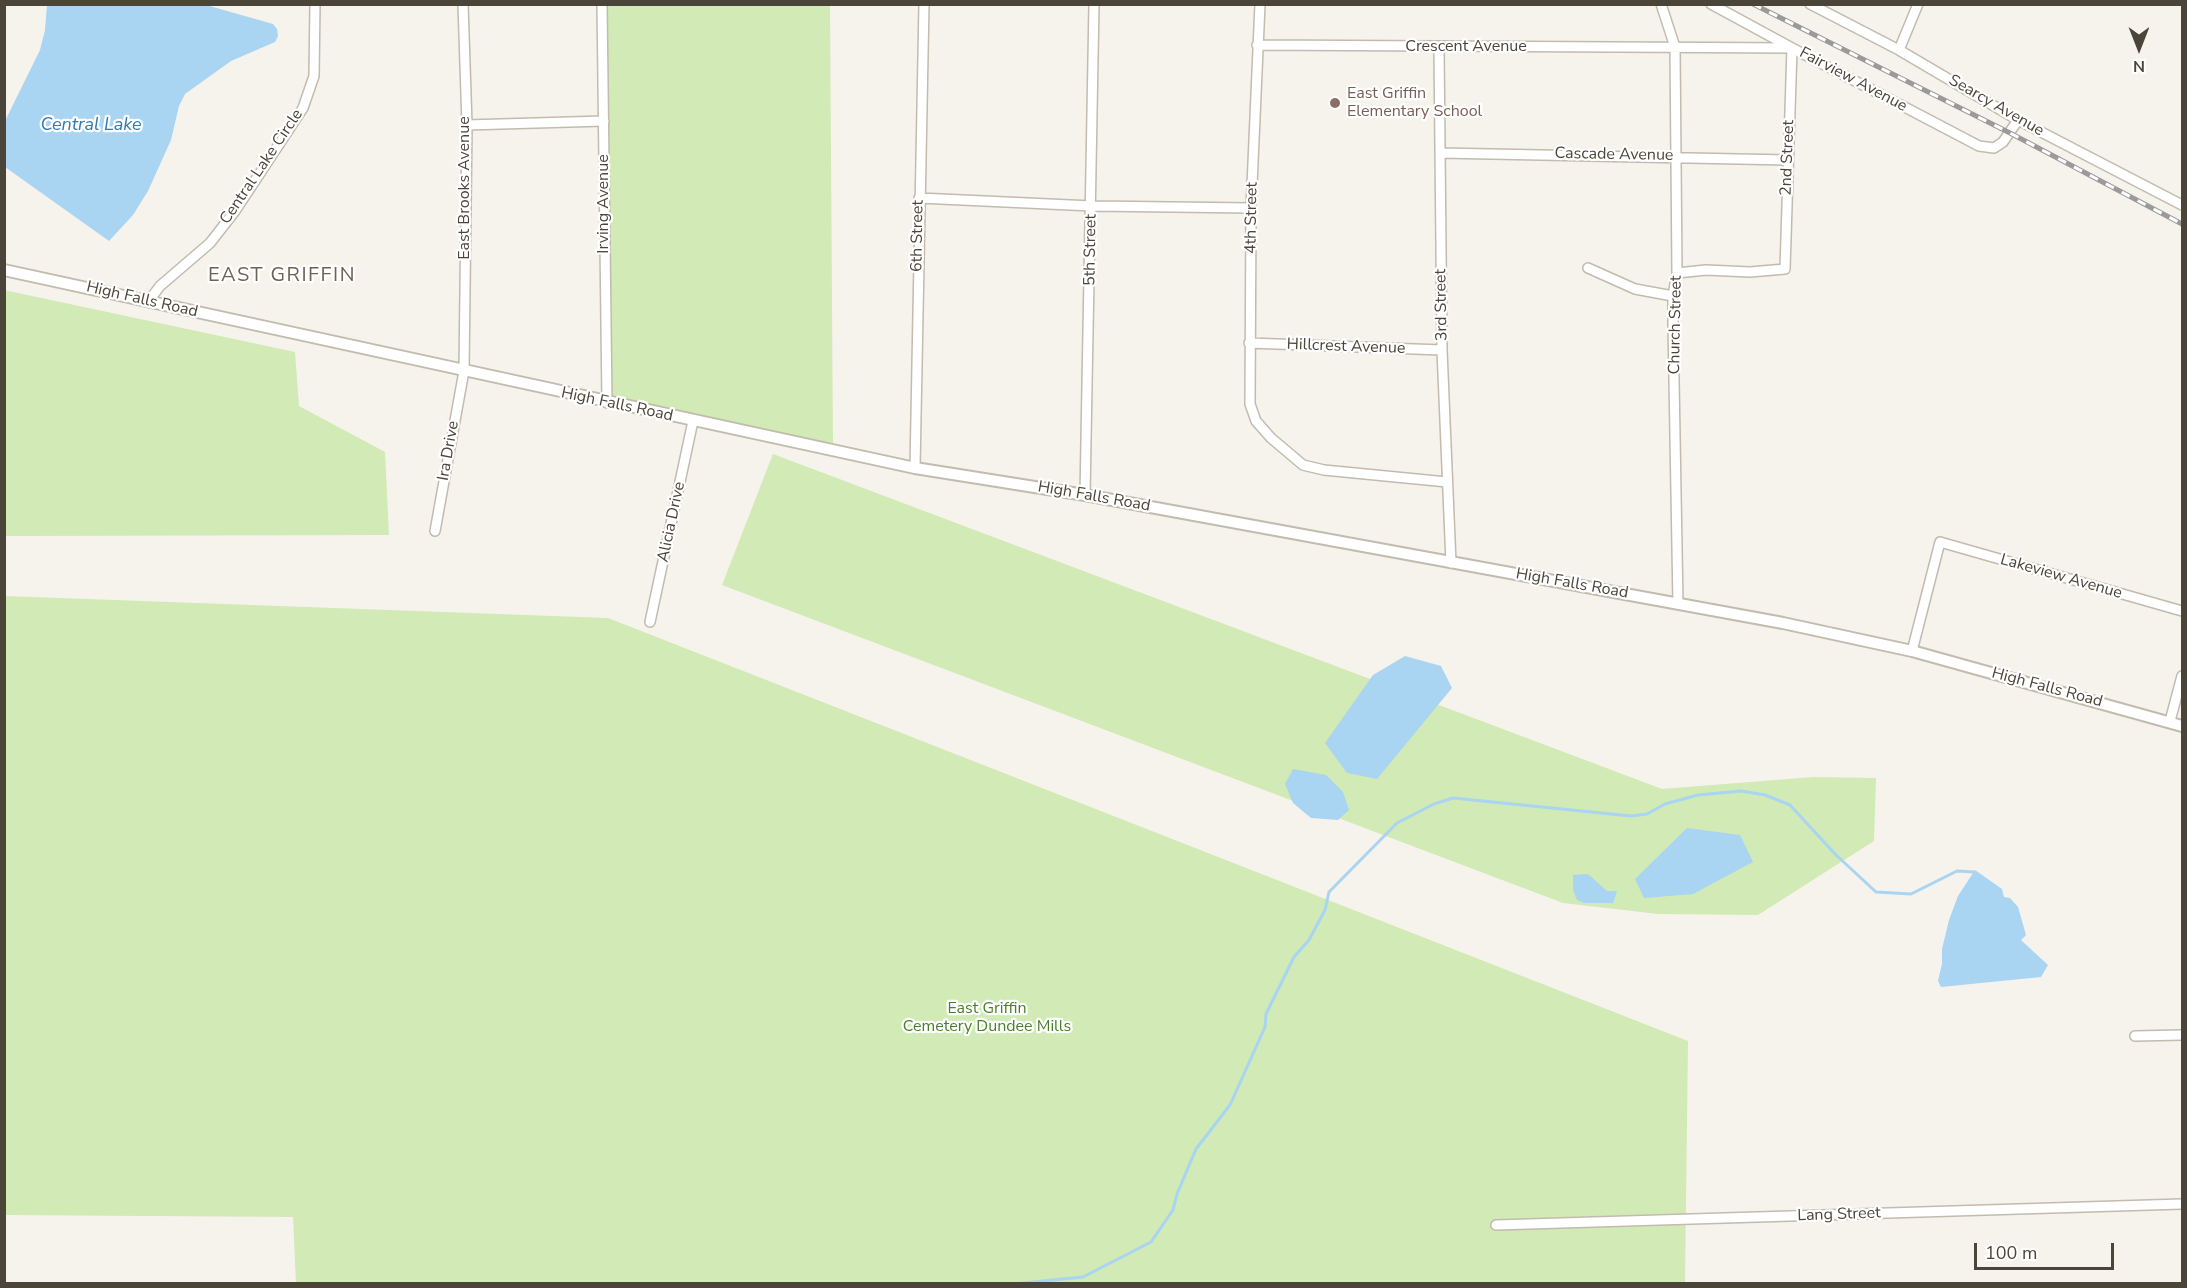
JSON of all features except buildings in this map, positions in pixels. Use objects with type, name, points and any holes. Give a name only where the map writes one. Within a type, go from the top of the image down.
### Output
[{"type":"street","name":"Central Lake Circle","points":[[148,302],[160,286],[210,243],[236,211],[303,108],[314,76],[315,4]]},
{"type":"street","name":"East Brooks Avenue","points":[[463,4],[467,125],[464,371]]},
{"type":"street","name":"Irving Avenue","points":[[602,4],[607,403]]},
{"type":"street","name":"6th Street","points":[[915,468],[924,4]]},
{"type":"street","name":"5th Street","points":[[1085,495],[1094,4]]},
{"type":"street","name":"4th Street","points":[[1260,4],[1251,208],[1250,404],[1262,428],[1285,452],[1303,465],[1324,470],[1447,482]]},
{"type":"street","points":[[1661,4],[1675,47]]},
{"type":"street","points":[[1712,4],[1792,48]]},
{"type":"street","name":"Searcy Avenue","points":[[1810,4],[1899,50],[2018,120],[2182,205]]},
{"type":"street","points":[[1899,50],[1918,4]]},
{"type":"street","name":"Crescent Avenue","points":[[1257,45],[1675,47]]},
{"type":"street","name":"3rd Street","points":[[1439,47],[1442,350],[1451,562]]},
{"type":"street","name":"Fairview Avenue","points":[[1675,47],[1792,48],[1979,147],[1994,148],[2003,142],[2018,120]]},
{"type":"street","name":"Church Street","points":[[1675,47],[1677,273],[1673,296],[1678,604]]},
{"type":"street","name":"2nd Street","points":[[1677,273],[1785,269],[1792,48]]},
{"type":"street","points":[[467,125],[604,122]]},
{"type":"street","name":"Cascade Avenue","points":[[1441,153],[1788,160]]},
{"type":"street","points":[[919,198],[1092,206],[1251,208]]},
{"type":"street","points":[[1588,268],[1642,291],[1673,296]]},
{"type":"street","name":"High Falls Road","points":[[4,270],[693,422],[915,468],[1085,495],[1783,623],[1912,651],[2182,726]]},
{"type":"street","name":"Hillcrest Avenue","points":[[1250,343],[1442,350]]},
{"type":"street","name":"Ira Drive","points":[[435,531],[464,371]]},
{"type":"street","name":"Alicia Drive","points":[[650,622],[693,422]]},
{"type":"street","name":"Lakeview Avenue","points":[[1912,651],[1940,542],[2182,611]]},
{"type":"street","points":[[2170,722],[2182,676]]},
{"type":"street","points":[[2135,1036],[2182,1035]]},
{"type":"street","name":"Lang Street","points":[[1496,1225],[2182,1204]]},
{"type":"green space","points":[[602,5],[830,5],[833,447],[608,400]]},
{"type":"green space","points":[[4,290],[295,352],[299,406],[385,452],[389,535],[5,536]]},
{"type":"green space","points":[[773,454],[1662,789],[1813,777],[1876,778],[1874,841],[1758,915],[1658,914],[1563,903],[722,585]]},
{"type":"green space","name":"East Griffin Cemetery Dundee Mills","points":[[5,596],[608,618],[1688,1041],[1685,1283],[296,1284],[293,1217],[5,1215]]},
{"type":"water","name":"Central Lake","points":[[47,5],[206,5],[273,24],[277,29],[278,36],[275,42],[231,61],[185,94],[179,106],[171,140],[148,191],[133,215],[109,241],[5,167],[5,121],[40,50],[45,30]]},
{"type":"water","points":[[1405,656],[1441,666],[1452,688],[1377,779],[1347,773],[1325,743],[1373,675]]},
{"type":"water","points":[[1293,769],[1326,775],[1343,792],[1349,810],[1338,820],[1311,818],[1293,803],[1285,784]]},
{"type":"water","points":[[1687,828],[1740,835],[1753,862],[1693,894],[1644,898],[1635,879]]},
{"type":"water","points":[[1975,870],[2002,889],[2004,897],[2010,898],[2018,907],[2026,935],[2021,940],[2048,965],[2041,977],[1941,987],[1938,981],[1949,920],[1958,896]]},
{"type":"water","points":[[1588,874],[1607,891],[1617,891],[1613,903],[1584,903],[1577,900],[1573,890],[1573,875]]},
{"type":"waterway","points":[[1012,1284],[1083,1277],[1151,1242],[1173,1210],[1177,1194],[1196,1149],[1230,1105],[1265,1027],[1266,1014],[1294,957],[1309,940],[1325,910],[1329,892],[1397,823],[1434,804],[1453,798],[1631,816],[1647,814],[1665,804],[1698,795],[1741,791],[1765,795],[1790,805],[1835,854],[1876,892],[1911,894],[1957,871],[1974,872]]},
{"type":"railway","points":[[1753,4],[2010,133],[2182,224]]},
{"type":"place","name":"East Griffin Elementary School","points":[[1335,103]]},
{"type":"district","name":"EAST GRIFFIN","points":[[282,276]]}]
